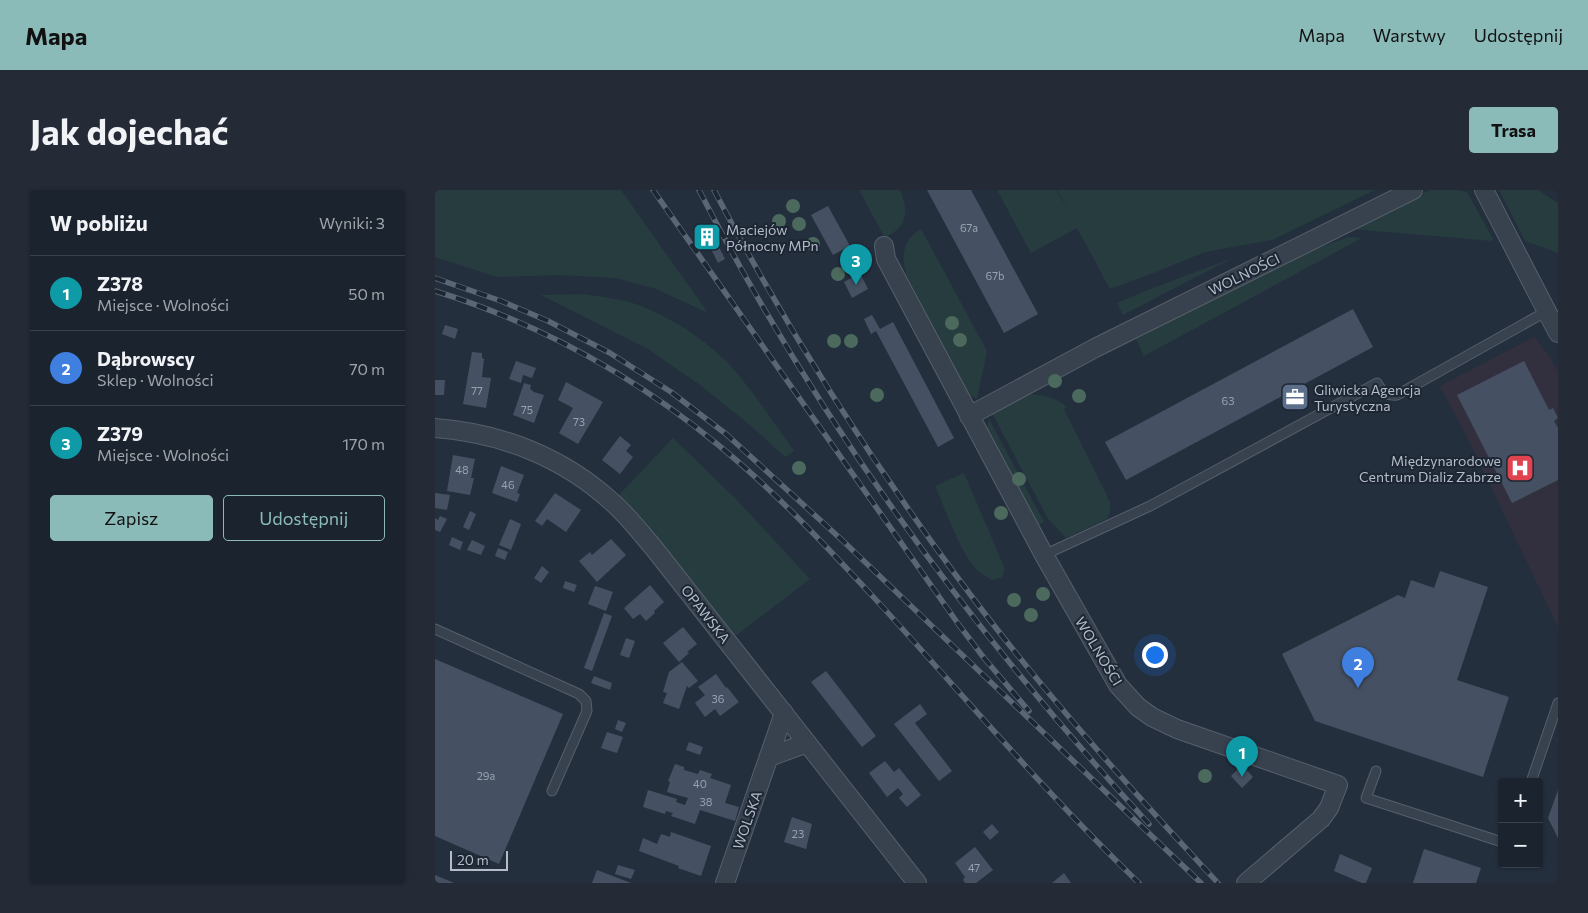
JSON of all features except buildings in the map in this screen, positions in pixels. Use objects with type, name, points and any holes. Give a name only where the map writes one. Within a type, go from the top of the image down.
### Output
[{"type":"street","name":"WOLNOŚCI","points":[[969,416],[1095,348],[1413,190]]},
{"type":"street","points":[[1484,190],[1558,333]]},
{"type":"street","name":"WOLNOŚCI","points":[[884,246],[886,259],[969,416],[1044,555],[1118,685],[1138,707],[1177,729],[1338,785],[1329,808],[1321,819],[1246,883]]},
{"type":"street","name":"OPAWSKA","points":[[435,428],[485,435],[524,447],[554,461],[612,502],[640,532],[917,883]]},
{"type":"street","name":"WOLSKA","points":[[725,883],[784,713]]},
{"type":"street","points":[[769,756],[807,743]]},
{"type":"lane","points":[[1044,555],[1150,506],[1377,383],[1381,391],[1389,396],[1397,395],[1547,312]]},
{"type":"lane","points":[[435,629],[579,694],[586,701],[587,712],[553,791]]},
{"type":"lane","points":[[1532,778],[1558,703]]},
{"type":"lane","points":[[1376,770],[1366,798],[1498,841]]},
{"type":"shaded area","name":"Międzynarodowe Centrum Dializ Zabrze","points":[[1534,337],[1550,357],[1558,372],[1558,627],[1468,439],[1440,386]]},
{"type":"green space","points":[[435,190],[621,190],[708,313],[656,289],[615,278],[558,275],[497,277],[435,257]]},
{"type":"green space","points":[[859,190],[900,190],[905,205],[905,212],[902,223],[893,233],[885,238]]},
{"type":"green space","points":[[997,190],[1056,190],[1070,216],[1057,190],[1375,190],[1272,240],[1205,252],[1110,289],[1077,228],[1031,253]]},
{"type":"green space","points":[[1430,190],[1467,192],[1493,239],[1492,241],[1352,229]]},
{"type":"green space","points":[[1499,190],[1538,190],[1558,203],[1558,253],[1525,241]]},
{"type":"green space","points":[[921,229],[987,351],[977,399],[971,396],[963,386],[906,274],[905,248],[910,238]]},
{"type":"green space","points":[[1348,237],[1362,238],[1144,356],[1136,339],[1297,256]]},
{"type":"green space","points":[[1233,258],[1123,315],[1117,303],[1145,291]]},
{"type":"green space","points":[[581,294],[615,299],[640,306],[669,319],[700,339],[719,354],[736,372],[794,451],[785,457],[751,426],[700,385],[648,349],[541,295]]},
{"type":"green space","points":[[1026,394],[1048,397],[1067,407],[1064,409],[1110,502],[1110,513],[1107,519],[1066,538],[1048,519],[992,413]]},
{"type":"green space","points":[[989,419],[1044,522],[1037,526],[989,434],[987,428]]},
{"type":"green space","points":[[673,438],[736,499],[810,579],[734,637],[645,522],[619,495]]},
{"type":"green space","points":[[964,473],[1005,569],[1002,577],[992,580],[978,571],[970,561],[964,552],[935,486]]},
{"type":"railway","points":[[653,190],[959,625],[1029,711]]},
{"type":"railway","points":[[699,190],[745,276],[795,360],[847,442],[903,522],[961,601],[1021,677],[1149,824]]},
{"type":"railway","points":[[714,190],[797,338],[827,386],[889,481],[955,574],[985,615],[1049,694],[1218,883]]},
{"type":"railway","points":[[435,278],[501,301],[548,321],[610,353],[671,392],[726,434],[843,541],[1201,883]]},
{"type":"railway","points":[[435,291],[511,319],[583,354],[652,396],[717,444],[800,520],[878,602],[1071,815],[1139,883]]},
{"type":"place","name":"Maciejów Północny MPn","points":[[707,237]]},
{"type":"place","name":"Z379","points":[[856,285]]},
{"type":"place","name":"Gliwicka Agencja Turystyczna","points":[[1295,397]]},
{"type":"place","name":"Międzynarodowe Centrum Dializ Zabrze","points":[[1520,468]]},
{"type":"place","name":"Dąbrowscy","points":[[1358,688]]},
{"type":"place","name":"Z378","points":[[1242,777]]}]
